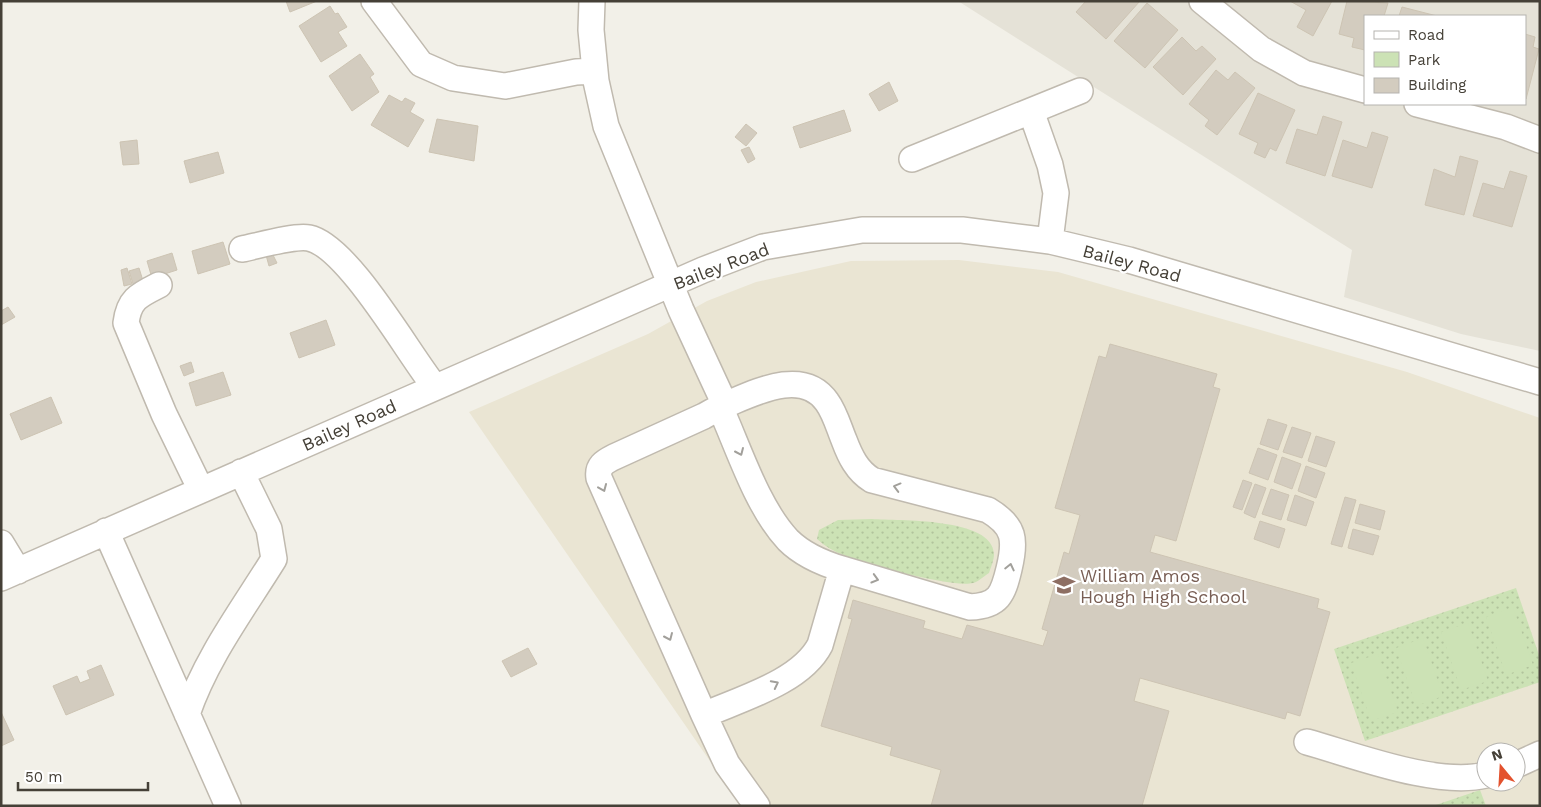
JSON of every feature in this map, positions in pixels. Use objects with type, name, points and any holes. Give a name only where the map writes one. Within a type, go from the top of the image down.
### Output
[{"type":"street","points":[[374,1],[421,64],[453,78],[505,86],[576,72],[595,71]]},
{"type":"street","points":[[592,1],[591,30],[595,71],[606,126],[671,286],[723,406],[752,481],[772,519],[789,540],[806,554],[842,569],[970,607],[981,607],[1001,596],[1014,547],[1013,538],[1008,526],[1000,517],[988,510],[872,480],[864,475],[849,452],[827,402],[811,389],[800,385],[775,386],[723,406],[600,465],[598,470],[599,478],[704,715],[727,764],[757,806]]},
{"type":"street","points":[[1202,1],[1261,49],[1304,73],[1364,90]]},
{"type":"street","points":[[912,159],[1080,91]]},
{"type":"street","points":[[1421,105],[1506,128],[1540,140]]},
{"type":"street","points":[[1032,111],[1050,165],[1056,193],[1050,241]]},
{"type":"street","name":"Bailey Road","points":[[10,574],[435,387],[671,286],[703,270],[763,247],[862,230],[962,230],[1050,241],[1129,260],[1540,382]]},
{"type":"street","points":[[242,249],[308,238],[325,244],[388,317],[422,371],[435,387]]},
{"type":"street","points":[[159,285],[132,301],[126,322],[164,414],[201,490]]},
{"type":"street","points":[[187,714],[195,690],[215,653],[274,559],[269,529],[241,472]]},
{"type":"street","points":[[106,531],[228,806]]},
{"type":"street","points":[[1,543],[10,574]]},
{"type":"street","points":[[704,715],[784,679],[814,657],[820,645],[842,569]]},
{"type":"street","points":[[1307,742],[1427,775],[1467,779],[1476,777]]},
{"type":"street","points":[[1526,760],[1540,754]]},
{"type":"shaded area","points":[[958,1],[1540,1],[1540,351],[1461,334],[1344,297],[1352,250]]},
{"type":"shaded area","name":"William Amos Hough High School","points":[[959,260],[1058,272],[1407,372],[1540,418],[1540,806],[741,806],[469,412],[648,334],[707,301],[756,282],[851,261]]},
{"type":"green space","points":[[872,519],[942,523],[978,533],[990,542],[994,554],[989,573],[973,583],[962,584],[929,579],[843,555],[817,539],[819,530],[838,520]]},
{"type":"green space","points":[[1516,588],[1540,658],[1540,682],[1365,741],[1334,649]]},
{"type":"green space","points":[[1513,607],[1533,665],[1506,675],[1486,617]]},
{"type":"green space","points":[[1468,623],[1488,681],[1461,690],[1441,632]]},
{"type":"green space","points":[[1423,638],[1443,696],[1416,706],[1396,648]]},
{"type":"green space","points":[[1378,654],[1398,712],[1371,721],[1351,663]]},
{"type":"green space","points":[[1476,791],[1481,792],[1486,806],[1433,806]]},
{"type":"building","points":[[286,1],[317,1],[290,12]]},
{"type":"building","points":[[1086,1],[1140,1],[1106,39],[1076,12]]},
{"type":"building","points":[[1290,1],[1332,1],[1313,36],[1297,27],[1306,10]]},
{"type":"building","points":[[1347,1],[1388,3],[1384,15],[1364,15],[1364,50],[1352,47],[1354,38],[1339,34]]},
{"type":"building","points":[[1147,3],[1178,30],[1145,68],[1114,41]]},
{"type":"building","points":[[330,6],[335,14],[338,13],[347,27],[338,32],[347,46],[321,62],[299,26]]},
{"type":"building","points":[[1402,7],[1433,15],[1399,15]]},
{"type":"building","points":[[1526,34],[1535,37],[1533,47],[1539,49],[1526,99]]},
{"type":"building","points":[[1182,37],[1196,51],[1202,46],[1216,59],[1183,95],[1153,67]]},
{"type":"building","points":[[360,54],[374,74],[370,77],[379,92],[352,111],[329,76]]},
{"type":"building","points":[[1216,70],[1228,80],[1235,72],[1255,88],[1217,135],[1205,126],[1209,120],[1189,104]]},
{"type":"building","points":[[889,82],[898,101],[879,111],[869,94]]},
{"type":"building","points":[[1258,93],[1295,110],[1276,151],[1270,148],[1265,158],[1254,153],[1258,143],[1239,134]]},
{"type":"building","points":[[389,95],[402,102],[405,98],[415,103],[410,112],[424,120],[408,147],[371,125]]},
{"type":"building","points":[[844,110],[851,131],[800,148],[793,127]]},
{"type":"building","points":[[1323,116],[1342,122],[1325,176],[1286,163],[1297,129],[1317,135]]},
{"type":"building","points":[[437,119],[478,126],[474,161],[429,152]]},
{"type":"building","points":[[746,124],[757,133],[746,146],[735,137]]},
{"type":"building","points":[[1372,132],[1388,137],[1372,188],[1332,176],[1343,140],[1367,148]]},
{"type":"building","points":[[137,140],[139,164],[123,165],[120,142]]},
{"type":"building","points":[[749,147],[755,159],[748,163],[741,150]]},
{"type":"building","points":[[218,152],[224,173],[190,183],[184,161]]},
{"type":"building","points":[[1460,156],[1478,161],[1464,215],[1425,205],[1434,169],[1455,177]]},
{"type":"building","points":[[1510,171],[1527,176],[1512,227],[1473,216],[1483,183],[1504,189]]},
{"type":"building","points":[[223,242],[230,264],[198,274],[192,251]]},
{"type":"building","points":[[172,253],[177,270],[152,278],[147,261]]},
{"type":"building","points":[[272,253],[277,263],[269,266],[266,255]]},
{"type":"building","points":[[127,268],[132,284],[124,286],[121,270]]},
{"type":"building","points":[[139,268],[144,284],[134,287],[129,271]]},
{"type":"building","points":[[8,307],[15,317],[1,325],[1,311]]},
{"type":"building","points":[[326,320],[335,345],[299,358],[290,333]]},
{"type":"building","name":"William Amos Hough High School","points":[[1110,344],[1217,374],[1213,387],[1220,389],[1176,541],[1155,535],[1150,552],[1319,599],[1317,608],[1330,612],[1300,716],[1287,712],[1285,719],[1140,678],[1134,701],[1169,711],[1142,806],[931,806],[941,770],[890,755],[892,747],[821,726],[852,619],[848,618],[853,600],[925,621],[923,628],[962,639],[967,625],[1043,646],[1048,631],[1042,629],[1064,552],[1069,554],[1080,515],[1055,508],[1099,356],[1106,358]]},
{"type":"building","points":[[191,362],[194,372],[184,376],[180,366]]},
{"type":"building","points":[[223,372],[231,395],[196,406],[189,383]]},
{"type":"building","points":[[51,397],[62,423],[21,440],[10,414]]},
{"type":"building","points":[[1268,419],[1287,425],[1278,450],[1260,444]]},
{"type":"building","points":[[1292,427],[1311,433],[1302,458],[1283,452]]},
{"type":"building","points":[[1316,436],[1335,442],[1326,467],[1308,461]]},
{"type":"building","points":[[1258,448],[1277,455],[1268,480],[1249,473]]},
{"type":"building","points":[[1282,457],[1301,464],[1292,489],[1274,482]]},
{"type":"building","points":[[1306,466],[1325,473],[1316,498],[1298,491]]},
{"type":"building","points":[[1243,480],[1252,483],[1242,510],[1233,507]]},
{"type":"building","points":[[1255,484],[1266,488],[1255,518],[1244,513]]},
{"type":"building","points":[[1271,489],[1289,495],[1281,520],[1262,514]]},
{"type":"building","points":[[1295,495],[1314,502],[1306,526],[1287,520]]},
{"type":"building","points":[[1345,497],[1356,500],[1342,547],[1331,544]]},
{"type":"building","points":[[1360,504],[1385,511],[1380,530],[1355,523]]},
{"type":"building","points":[[1260,521],[1285,529],[1279,548],[1254,539]]},
{"type":"building","points":[[1353,529],[1379,536],[1373,555],[1348,548]]},
{"type":"building","points":[[528,648],[537,664],[511,677],[502,661]]},
{"type":"building","points":[[101,665],[114,695],[66,715],[53,686],[77,676],[80,683],[90,679],[87,671]]},
{"type":"building","points":[[1,712],[14,740],[1,746]]},
{"type":"place","name":"William Amos Hough High School","points":[[1064,585]]}]
